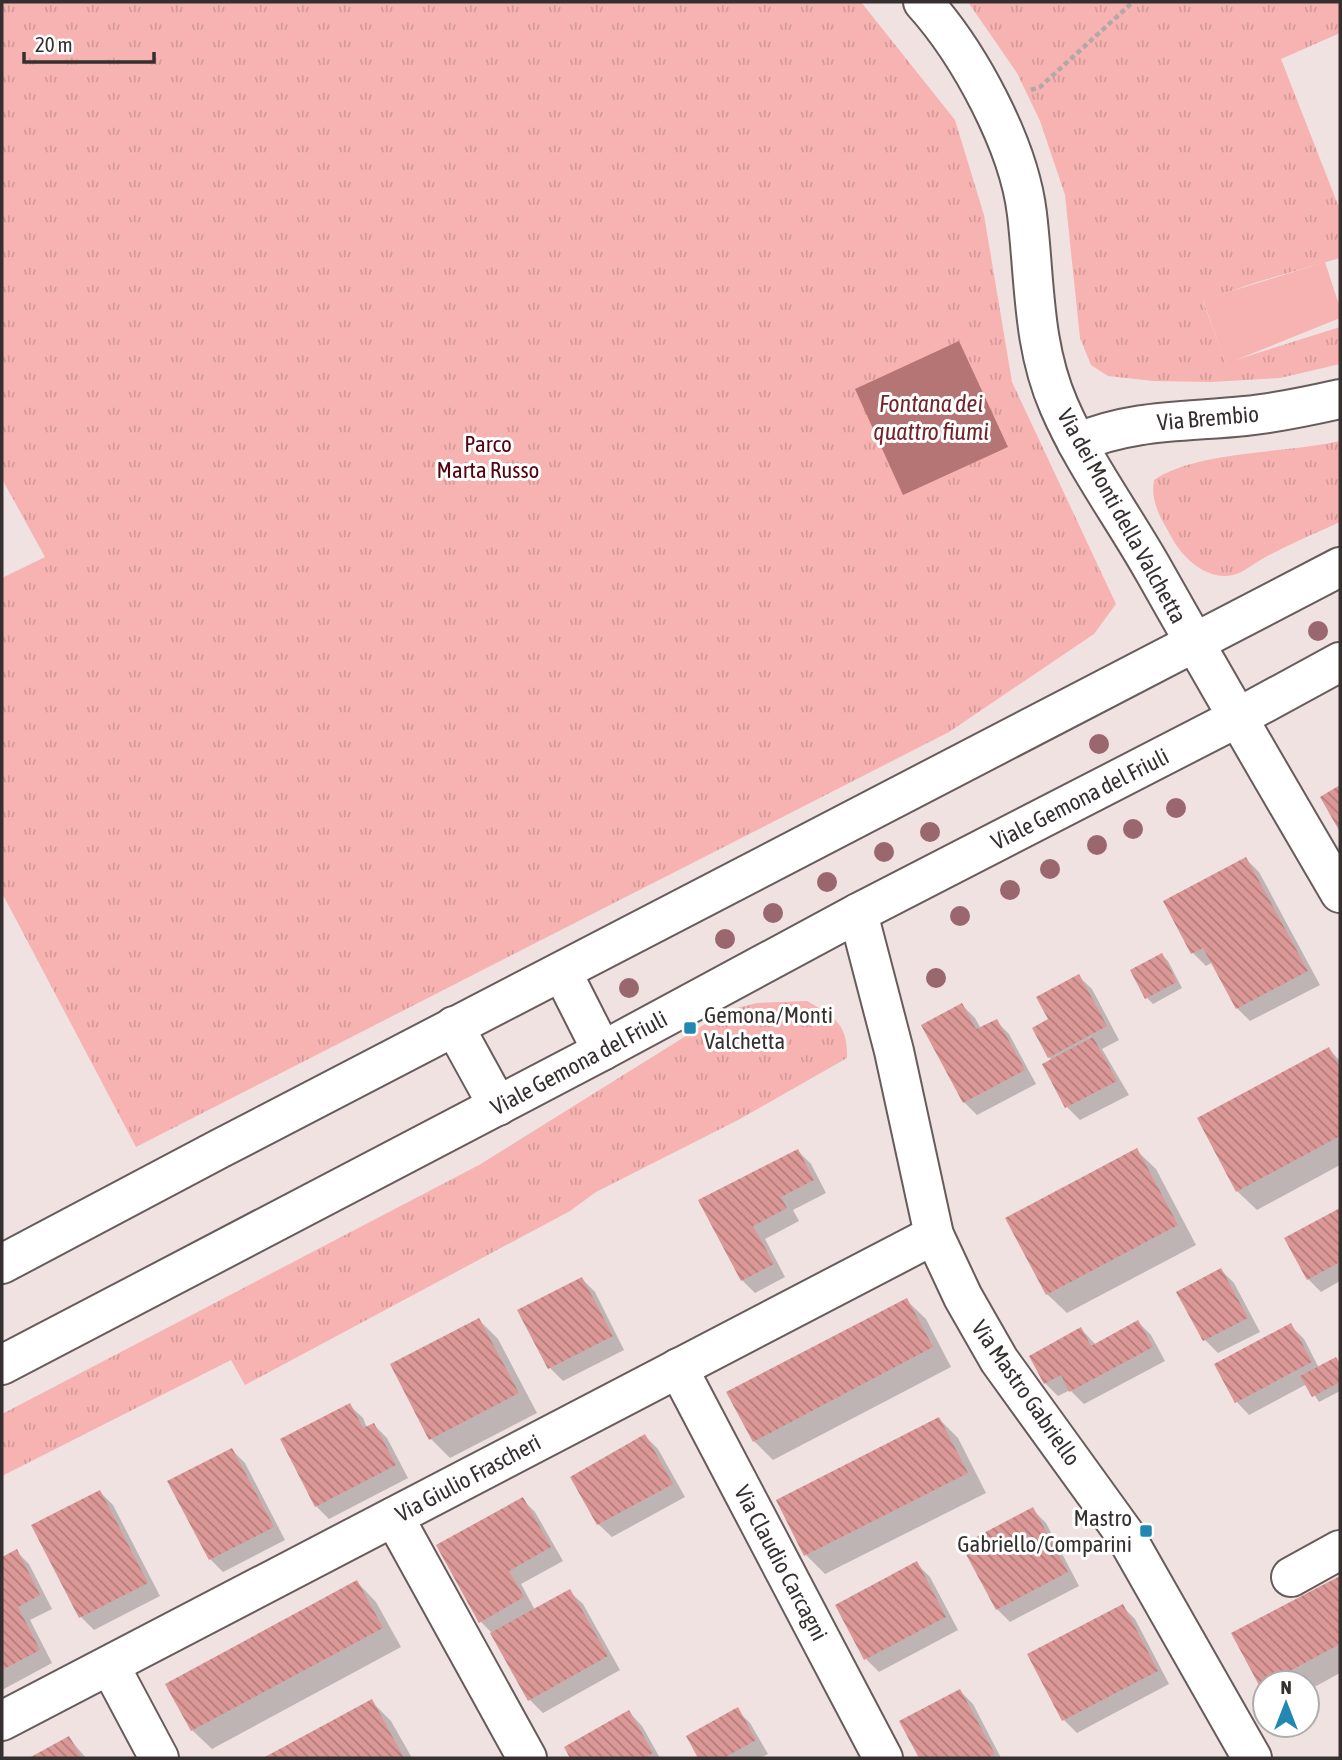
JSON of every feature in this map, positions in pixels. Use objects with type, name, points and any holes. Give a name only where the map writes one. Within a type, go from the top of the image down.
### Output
[{"type":"street","name":"Via dei Monti della Valchetta","points":[[923,2],[959,51],[991,106],[1008,146],[1027,211],[1035,319],[1046,372],[1077,443],[1340,892]]},
{"type":"street","name":"Via Brembio","points":[[1077,443],[1124,428],[1169,420],[1246,416],[1340,399]]},
{"type":"street","points":[[2,1264],[1340,567]]},
{"type":"street","name":"Viale Gemona del Friuli","points":[[2,1364],[1340,662]]},
{"type":"street","name":"Via Mastro Gabriello","points":[[858,913],[894,1051],[934,1235],[985,1339],[1124,1533],[1252,1758]]},
{"type":"street","points":[[562,972],[603,1051]]},
{"type":"street","points":[[454,1027],[498,1105]]},
{"type":"street","name":"Via Giulio Frascheri","points":[[2,1721],[934,1235]]},
{"type":"street","name":"Via Claudio Carcagni","points":[[678,1368],[883,1758]]},
{"type":"street","points":[[394,1517],[527,1758]]},
{"type":"street","points":[[1291,1577],[1340,1550]]},
{"type":"street","points":[[110,1666],[159,1758]]},
{"type":"path","points":[[991,106],[1040,87],[1133,2]]},
{"type":"green space","name":"Parco Marta Russo","points":[[2,2],[861,2],[955,120],[984,215],[1012,382],[1116,604],[1094,634],[949,732],[136,1147],[2,893],[2,578],[45,557],[2,479]]},
{"type":"green space","points":[[968,2],[1340,2],[1340,33],[1281,59],[1340,210],[1340,258],[1203,301],[1226,363],[1340,327],[1340,364],[1280,378],[1211,382],[1154,381],[1108,376],[1091,365],[1080,338],[1065,195],[1040,121],[1017,73]]},
{"type":"green space","points":[[1325,262],[1340,308],[1340,318],[1226,364],[1203,300]]},
{"type":"green space","points":[[1340,441],[1340,522],[1281,549],[1239,573],[1229,576],[1215,575],[1194,564],[1177,546],[1158,511],[1154,497],[1154,480],[1172,470],[1217,458]]},
{"type":"green space","points":[[807,1001],[838,1022],[845,1037],[847,1058],[740,1119],[596,1192],[570,1211],[245,1385],[231,1360],[2,1476],[2,1414],[479,1165],[726,1011],[757,1003]]},
{"type":"water","name":"Fontana dei quattro fiumi","points":[[959,341],[1008,447],[903,495],[855,389]]},
{"type":"building","points":[[1340,785],[1340,832],[1320,797]]},
{"type":"building","points":[[1246,857],[1308,971],[1236,1009],[1203,948],[1191,954],[1163,901]]},
{"type":"building","points":[[1162,953],[1177,982],[1145,999],[1130,970]]},
{"type":"building","points":[[1079,974],[1107,1026],[1048,1058],[1032,1028],[1048,1019],[1036,997]]},
{"type":"building","points":[[962,1003],[976,1029],[997,1019],[1025,1070],[963,1103],[921,1025]]},
{"type":"building","points":[[1093,1037],[1117,1081],[1065,1108],[1042,1064]]},
{"type":"building","points":[[1329,1047],[1340,1068],[1340,1136],[1236,1192],[1197,1118]]},
{"type":"building","points":[[1137,1148],[1178,1225],[1046,1295],[1005,1218]]},
{"type":"building","points":[[798,1149],[814,1180],[781,1197],[787,1208],[753,1226],[774,1264],[741,1281],[698,1200]]},
{"type":"building","points":[[1340,1208],[1340,1262],[1307,1280],[1284,1238]]},
{"type":"building","points":[[1221,1268],[1248,1318],[1203,1341],[1176,1292]]},
{"type":"building","points":[[582,1277],[613,1336],[548,1369],[517,1310]]},
{"type":"building","points":[[907,1298],[933,1347],[753,1442],[726,1392]]},
{"type":"building","points":[[479,1318],[519,1393],[429,1440],[390,1364]]},
{"type":"building","points":[[1138,1320],[1153,1347],[1069,1392],[1061,1375],[1044,1384],[1029,1356],[1081,1327],[1091,1346]]},
{"type":"building","points":[[1291,1323],[1312,1362],[1235,1403],[1214,1364]]},
{"type":"building","points":[[1336,1357],[1340,1364],[1340,1382],[1312,1397],[1300,1376]]},
{"type":"building","points":[[350,1403],[363,1428],[374,1423],[396,1465],[315,1507],[280,1439]]},
{"type":"building","points":[[939,1417],[968,1473],[804,1556],[776,1500]]},
{"type":"building","points":[[645,1434],[673,1484],[597,1525],[570,1477]]},
{"type":"building","points":[[232,1448],[274,1527],[209,1560],[167,1481]]},
{"type":"building","points":[[100,1490],[148,1583],[79,1618],[31,1525]]},
{"type":"building","points":[[523,1497],[551,1547],[509,1571],[524,1597],[479,1623],[436,1545]]},
{"type":"building","points":[[1033,1507],[1068,1572],[996,1610],[961,1545]]},
{"type":"building","points":[[17,1549],[40,1595],[18,1607],[40,1650],[2,1670],[2,1557]]},
{"type":"building","points":[[917,1561],[946,1617],[864,1660],[835,1605]]},
{"type":"building","points":[[1340,1576],[1340,1644],[1293,1669],[1251,1670],[1231,1633]]},
{"type":"building","points":[[357,1580],[383,1628],[191,1731],[165,1684]]},
{"type":"building","points":[[570,1589],[608,1656],[528,1701],[490,1633]]},
{"type":"building","points":[[1123,1604],[1158,1671],[1062,1721],[1027,1654]]},
{"type":"building","points":[[960,1689],[995,1754],[987,1758],[919,1758],[899,1721]]},
{"type":"building","points":[[372,1699],[404,1758],[263,1758]]},
{"type":"building","points":[[738,1707],[756,1740],[724,1758],[698,1758],[686,1736]]},
{"type":"building","points":[[629,1710],[653,1753],[649,1758],[570,1758],[564,1747]]},
{"type":"building","points":[[69,1736],[82,1758],[29,1758]]},
{"type":"place","name":"Gemona/Monti Valchetta","points":[[690,1028]]},
{"type":"place","name":"Mastro Gabriello/Comparini","points":[[1146,1531]]}]
